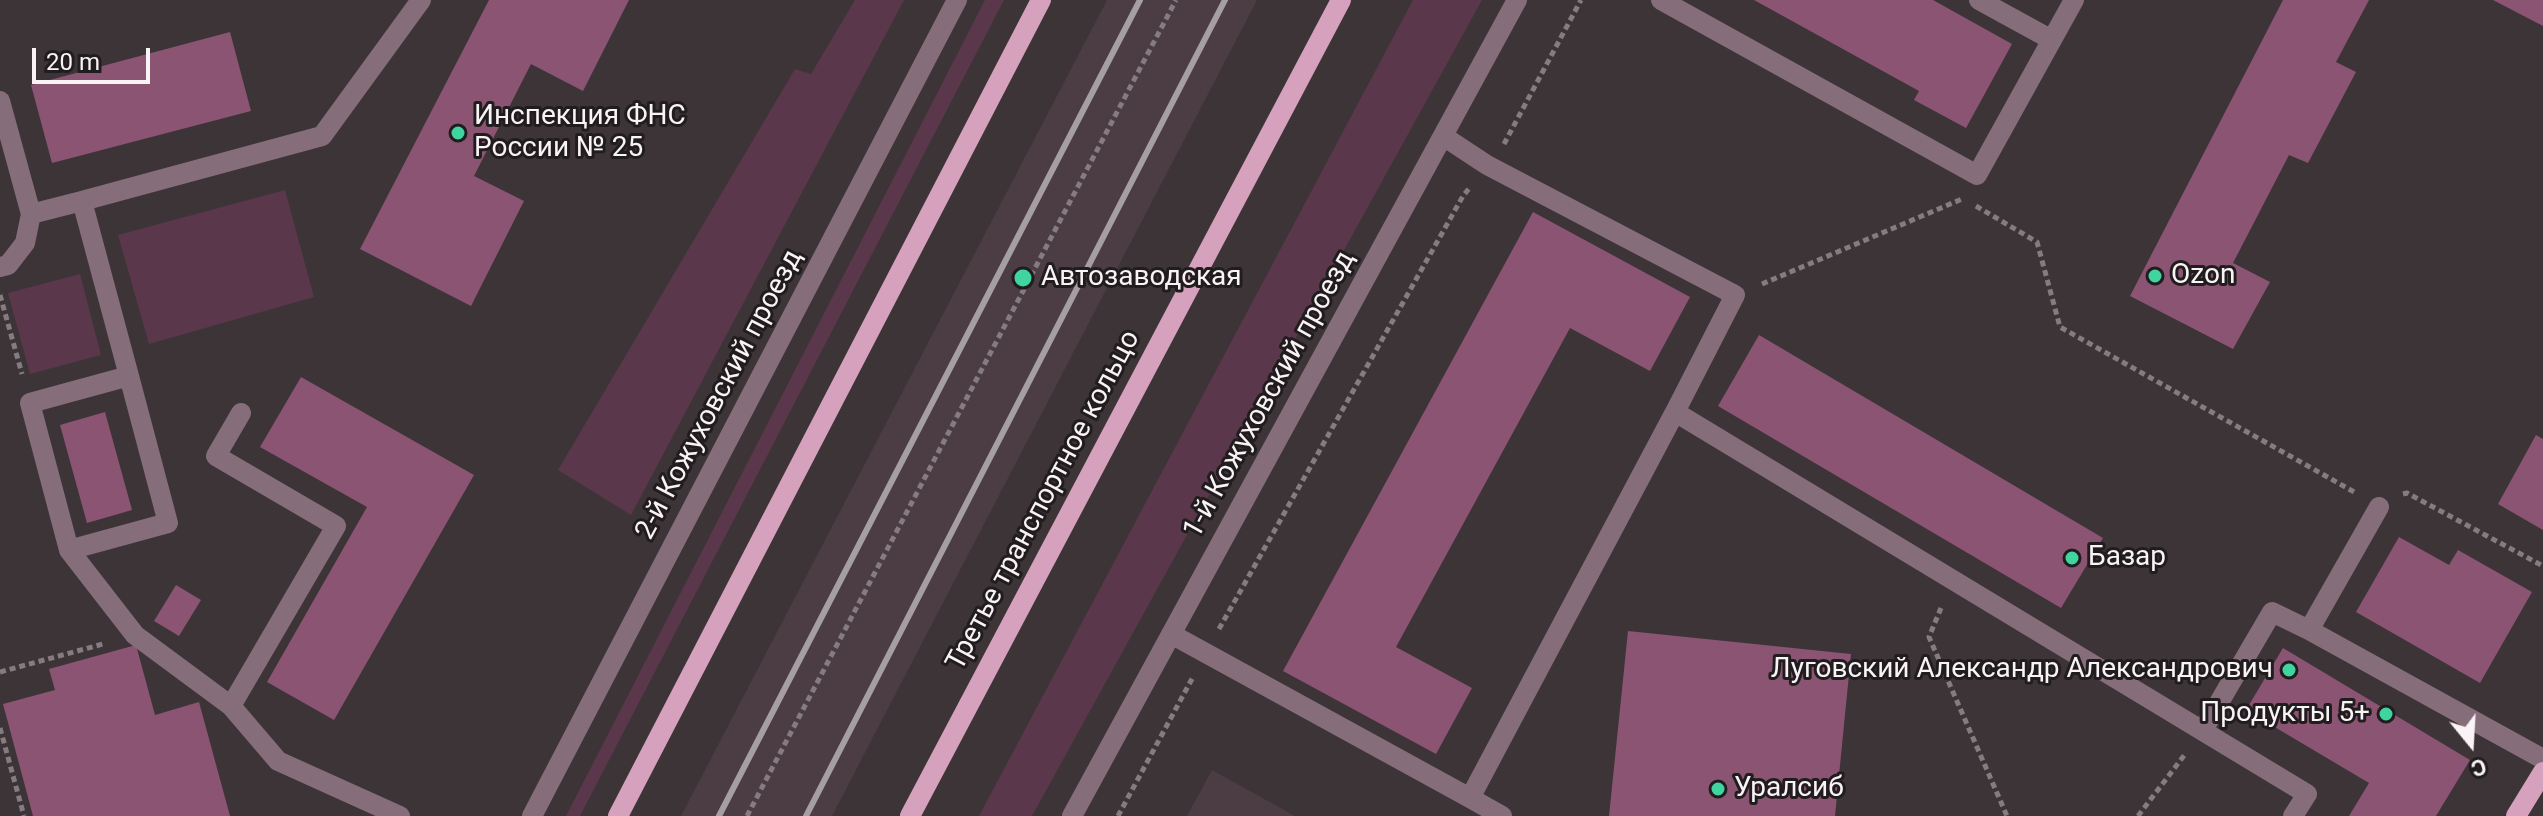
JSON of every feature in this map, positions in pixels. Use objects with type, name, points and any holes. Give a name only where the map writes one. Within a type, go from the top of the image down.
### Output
[{"type":"main road","points":[[618,816],[1041,0]]},
{"type":"main road","name":"Третье транспортное кольцо","points":[[910,816],[1341,0]]},
{"type":"main road","points":[[2516,816],[2543,772]]},
{"type":"street","points":[[31,214],[322,136],[421,0]]},
{"type":"street","name":"2-й Кожуховский проезд","points":[[532,816],[957,0]]},
{"type":"street","name":"1-й Кожуховский проезд","points":[[1072,816],[1517,0]]},
{"type":"street","points":[[1661,0],[1977,175],[2074,0]]},
{"type":"street","points":[[1979,0],[2052,40]]},
{"type":"street","points":[[0,101],[31,214],[25,243],[8,265],[0,267]]},
{"type":"street","points":[[1443,136],[1487,165],[1735,295],[1470,798]]},
{"type":"street","points":[[69,550],[168,523],[82,201]]},
{"type":"street","points":[[129,376],[30,403],[69,550],[135,635],[231,706],[278,761],[400,816]]},
{"type":"street","points":[[1675,412],[2307,794],[2293,816]]},
{"type":"street","points":[[231,706],[336,526],[216,456],[241,413]]},
{"type":"street","points":[[2309,630],[2379,507]]},
{"type":"street","points":[[2203,730],[2272,612],[2543,759]]},
{"type":"street","points":[[1171,634],[1502,816]]},
{"type":"path","points":[[747,816],[1176,0]]},
{"type":"path","points":[[1118,816],[1463,196],[1510,137],[1581,0]]},
{"type":"path","points":[[1735,295],[1963,199],[2037,242],[2060,327],[2379,507],[2407,493],[2543,566]]},
{"type":"path","points":[[0,293],[30,403]]},
{"type":"path","points":[[1953,580],[1929,637],[2007,816]]},
{"type":"path","points":[[0,672],[135,635]]},
{"type":"path","points":[[0,728],[24,816]]},
{"type":"path","points":[[2138,816],[2203,730]]},
{"type":"shaded area","points":[[855,0],[904,0],[631,515],[558,470],[795,69],[811,74]]},
{"type":"shaded area","points":[[985,0],[1004,0],[580,816],[566,816]]},
{"type":"shaded area","points":[[1107,0],[1257,0],[832,816],[681,816]]},
{"type":"shaded area","points":[[1413,0],[1482,0],[1032,816],[979,816]]},
{"type":"shaded area","points":[[285,190],[314,297],[149,344],[118,235]]},
{"type":"shaded area","points":[[80,274],[101,355],[30,374],[8,293]]},
{"type":"shaded area","points":[[1212,770],[1295,816],[1187,816]]},
{"type":"building","name":"Инспекция ФНС России № 25","points":[[489,0],[629,0],[583,91],[531,64],[474,176],[524,201],[471,306],[360,249]]},
{"type":"building","points":[[1754,0],[1933,0],[2012,44],[1966,128],[1914,100],[1919,91]]},
{"type":"building","points":[[2283,0],[2369,0],[2336,62],[2356,72],[2308,163],[2289,155],[2233,263],[2270,282],[2233,349],[2130,296]]},
{"type":"building","points":[[2493,0],[2543,0],[2543,26]]},
{"type":"building","points":[[230,32],[251,111],[52,163],[31,85]]},
{"type":"building","points":[[1533,212],[1690,297],[1650,371],[1570,328],[1396,647],[1472,688],[1436,754],[1283,671]]},
{"type":"building","points":[[1759,335],[2103,538],[2061,608],[1718,406]]},
{"type":"building","points":[[301,377],[474,475],[334,720],[267,682],[367,507],[260,447]]},
{"type":"building","points":[[105,412],[132,510],[87,523],[60,425]]},
{"type":"building","points":[[2536,435],[2543,439],[2543,530],[2498,504]]},
{"type":"building","points":[[2399,537],[2449,565],[2458,550],[2532,592],[2480,683],[2356,612]]},
{"type":"building","points":[[176,585],[201,600],[179,636],[154,621]]},
{"type":"building","points":[[1628,631],[1851,654],[1835,816],[1609,816]]},
{"type":"building","points":[[136,645],[155,715],[199,702],[230,816],[33,816],[3,704],[55,690],[49,669]]},
{"type":"building","points":[[2283,648],[2470,760],[2436,816],[2349,816],[2369,783],[2246,710]]},
{"type":"railway","points":[[719,816],[1140,0]]},
{"type":"railway","points":[[806,816],[1225,0]]},
{"type":"place","name":"Инспекция ФНС России № 25","points":[[458,133]]},
{"type":"place","name":"Ozon","points":[[2155,276]]},
{"type":"place","name":"Автозаводская","points":[[1023,278]]},
{"type":"place","name":"Базар","points":[[2072,558]]},
{"type":"place","name":"Луговский Александр Александрович","points":[[2289,670]]},
{"type":"place","name":"Продукты 5+","points":[[2386,714]]},
{"type":"place","name":"Уралсиб","points":[[1718,789]]}]
